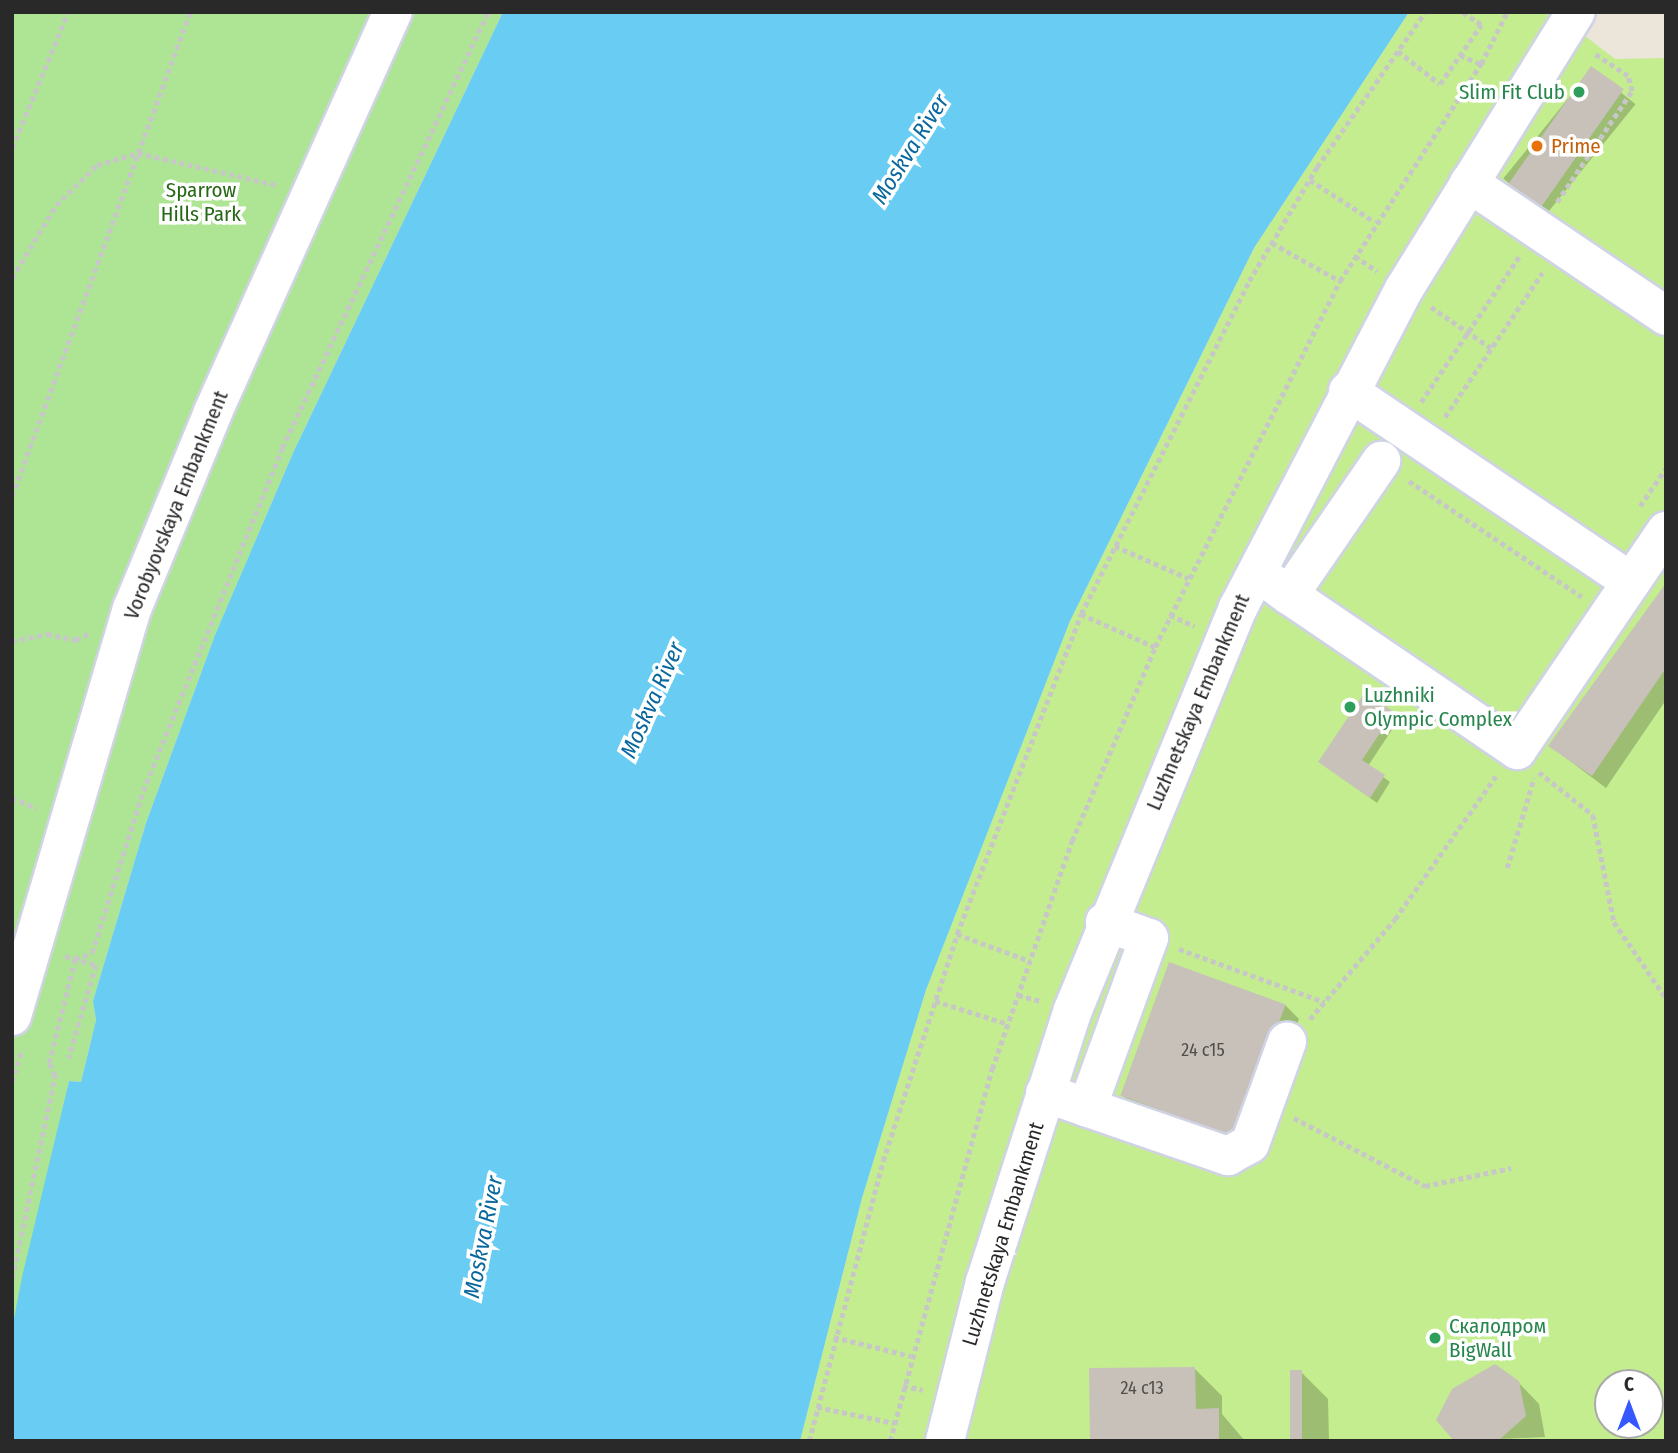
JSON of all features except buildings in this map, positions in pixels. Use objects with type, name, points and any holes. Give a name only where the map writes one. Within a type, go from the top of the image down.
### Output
[{"type":"street","name":"Vorobyovskaya Embankment","points":[[12,1016],[132,610],[213,412],[314,194],[393,12]]},
{"type":"street","name":"Luzhnetskaya Embankment","points":[[945,1441],[985,1282],[1045,1093],[1105,922],[1255,571],[1404,289],[1577,14]]},
{"type":"street","points":[[1469,183],[1666,316]]},
{"type":"street","points":[[1348,391],[1631,582]]},
{"type":"street","points":[[1289,595],[1381,461]]},
{"type":"street","points":[[1255,571],[1527,760],[1609,615],[1666,531]]},
{"type":"street","points":[[1087,1108],[1149,938],[1105,922]]},
{"type":"street","points":[[1045,1093],[1228,1156],[1250,1144],[1287,1042]]},
{"type":"path","points":[[12,148],[68,12]]},
{"type":"path","points":[[12,496],[190,12]]},
{"type":"path","points":[[75,959],[92,953],[143,790],[282,448],[488,12]]},
{"type":"path","points":[[809,1441],[834,1337],[957,934],[1081,614],[1272,243],[1310,180],[1426,12]]},
{"type":"path","points":[[1398,51],[1440,85],[1481,25],[1462,12]]},
{"type":"path","points":[[890,1441],[911,1356],[1008,1024],[1072,841],[1154,647],[1340,281],[1375,222],[1481,64],[1507,12]]},
{"type":"path","points":[[1415,436],[1491,348],[1632,91],[1628,76],[1593,53]]},
{"type":"path","points":[[1460,55],[1481,64]]},
{"type":"path","points":[[12,278],[56,205],[97,165],[138,153],[314,194]]},
{"type":"path","points":[[1310,180],[1375,222]]},
{"type":"path","points":[[1415,436],[1468,332],[1549,238]]},
{"type":"path","points":[[1272,243],[1340,281]]},
{"type":"path","points":[[1404,289],[1491,348]]},
{"type":"path","points":[[1381,461],[1609,615]]},
{"type":"path","points":[[1115,546],[1188,578]]},
{"type":"path","points":[[12,641],[47,634],[76,640],[132,610]]},
{"type":"path","points":[[1081,614],[1154,647]]},
{"type":"path","points":[[1507,868],[1527,760]]},
{"type":"path","points":[[1527,760],[1593,815],[1614,922],[1666,998]]},
{"type":"path","points":[[1287,1042],[1326,1002],[1527,760]]},
{"type":"path","points":[[957,934],[1030,961]]},
{"type":"path","points":[[1149,938],[1326,1002]]},
{"type":"path","points":[[32,947],[96,965],[69,1058]]},
{"type":"path","points":[[12,1278],[55,1076],[49,1063],[75,959]]},
{"type":"path","points":[[935,1001],[1008,1024]]},
{"type":"path","points":[[1265,1103],[1425,1186],[1511,1168]]},
{"type":"path","points":[[834,1337],[911,1356]]},
{"type":"path","points":[[817,1407],[894,1423]]},
{"type":"green space","name":"Sparrow Hills Park","points":[[12,12],[503,12],[293,453],[215,635],[146,823],[93,1001],[96,1020],[81,1082],[69,1081],[12,1329]]},
{"type":"green space","name":"Luzhniki Olympic Complex","points":[[1409,12],[1554,12],[1615,59],[1666,58],[1666,1441],[800,1441],[862,1198],[926,990],[1070,621],[1254,248]]},
{"type":"water","name":"Moskva River","points":[[503,12],[1409,12],[1254,248],[1070,621],[926,990],[862,1198],[800,1441],[12,1441],[12,1329],[22,1277],[69,1081],[81,1082],[96,1020],[93,1001],[146,823],[215,635],[293,453]]},
{"type":"place","name":"Slim Fit Club","points":[[1579,92]]},
{"type":"place","name":"Prime","points":[[1537,146]]},
{"type":"place","name":"Luzhniki Olympic Complex","points":[[1350,707]]},
{"type":"place","name":"Скалодром BigWall","points":[[1435,1338]]}]
